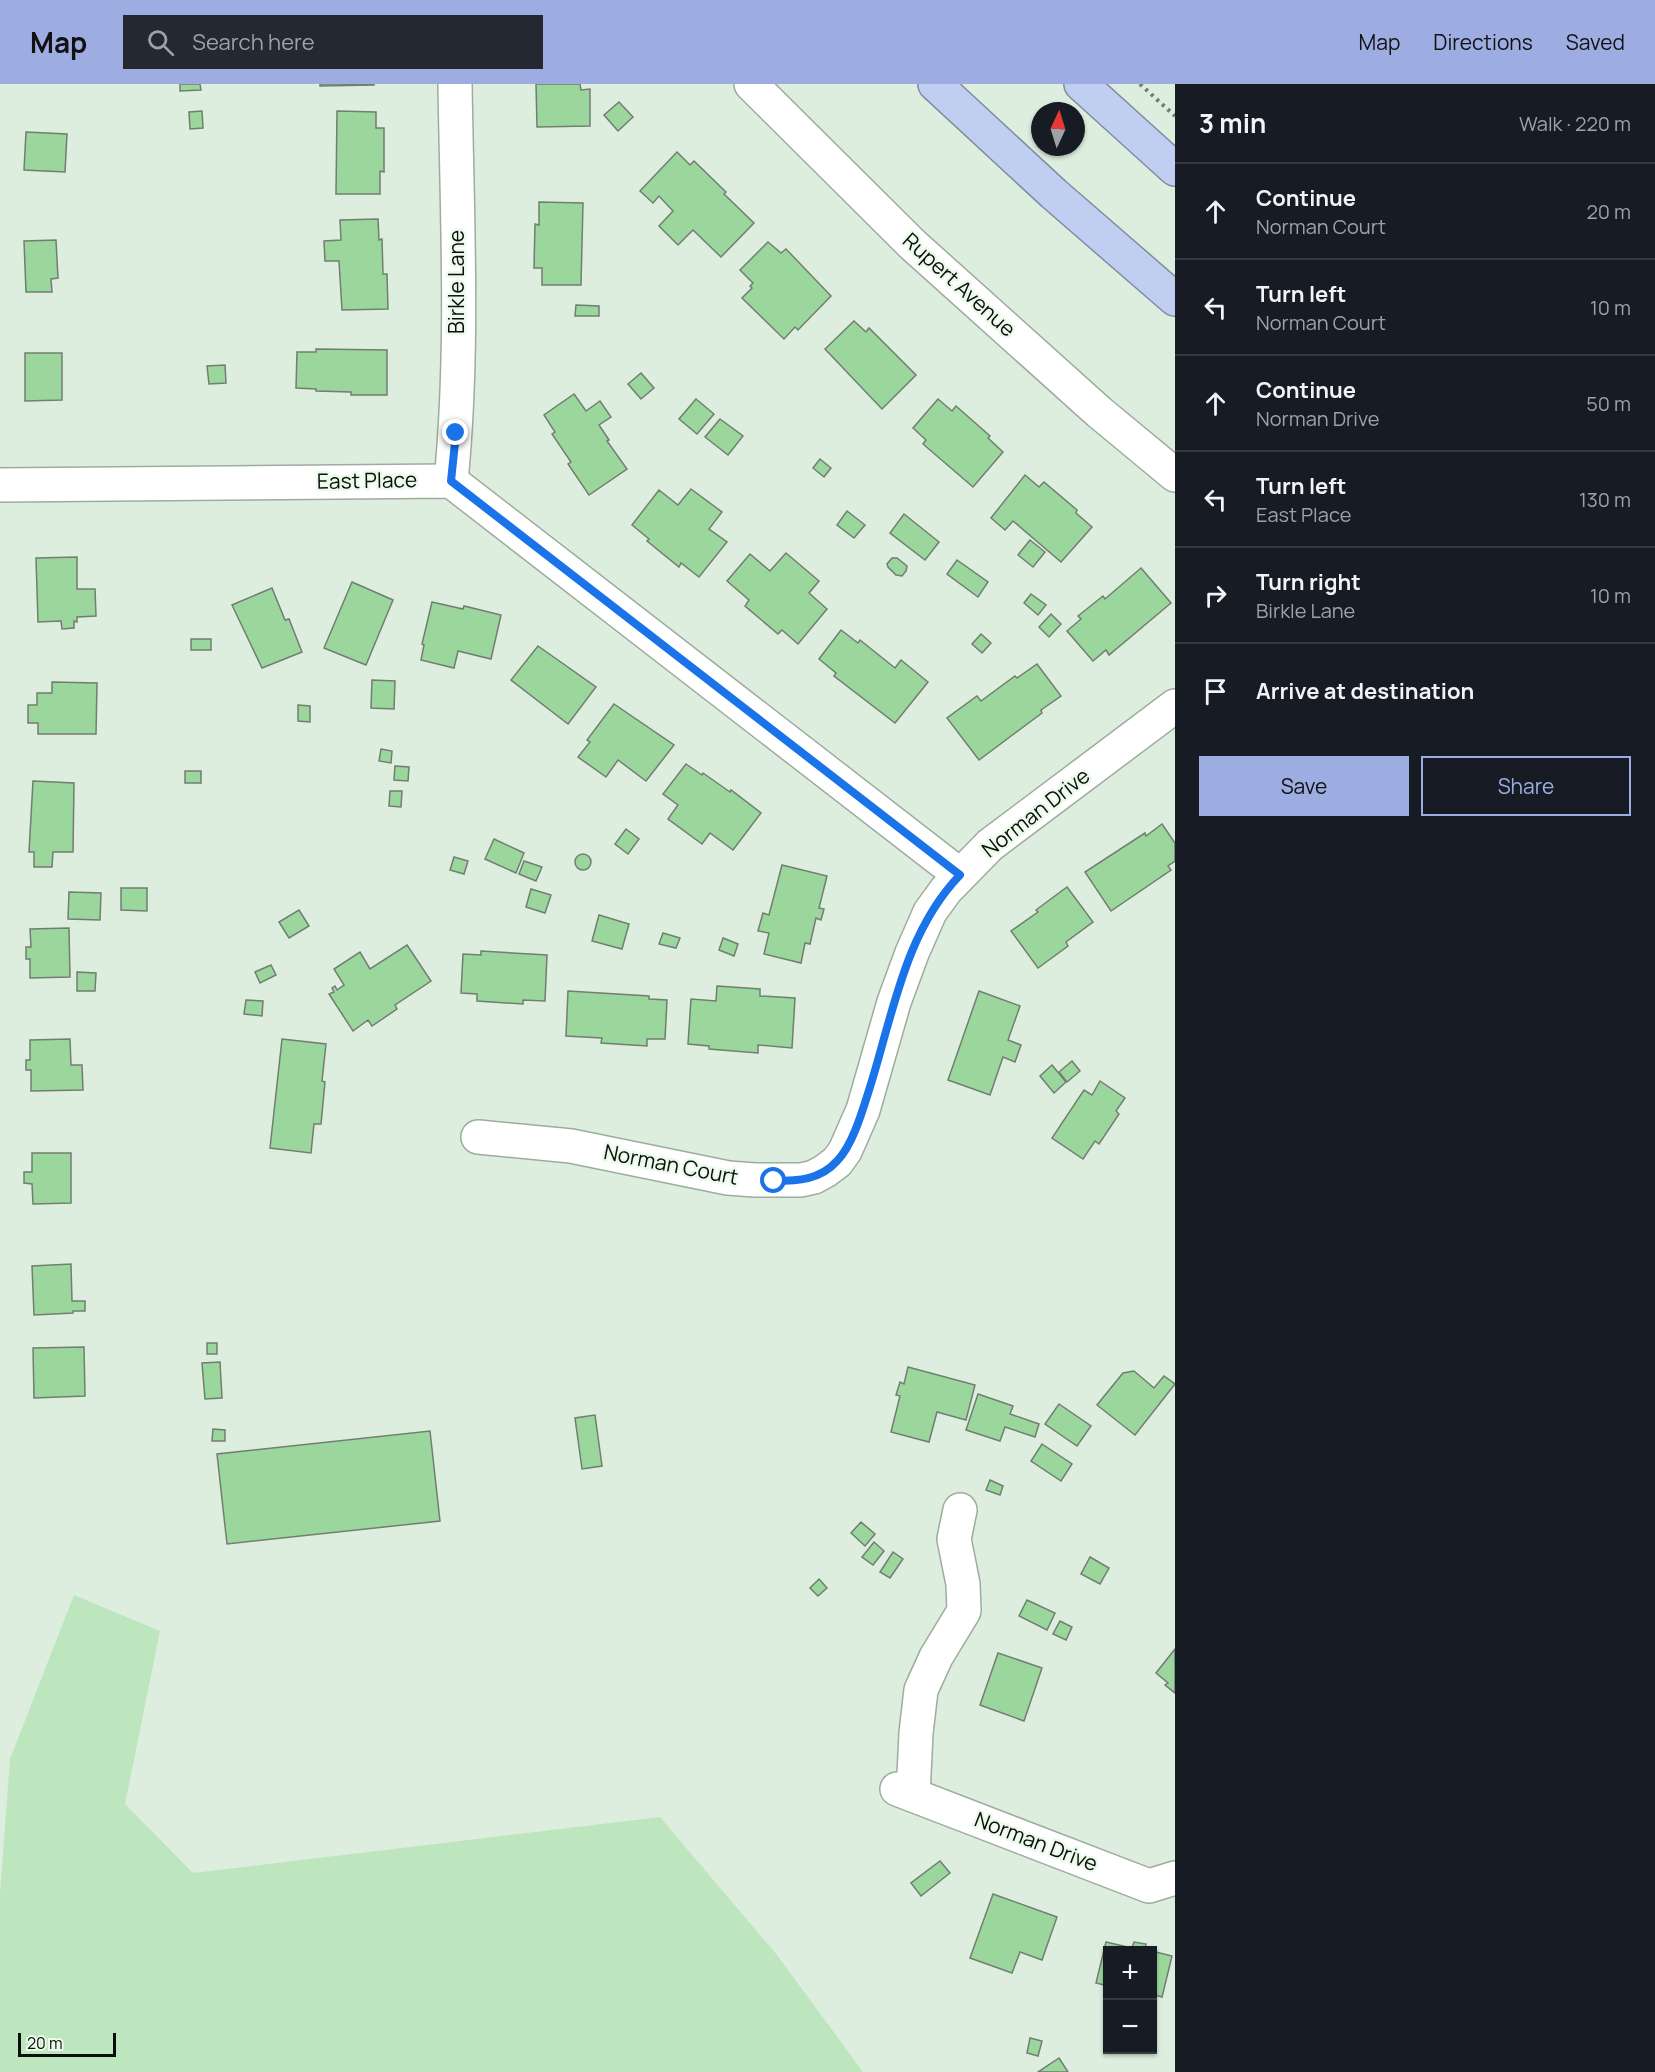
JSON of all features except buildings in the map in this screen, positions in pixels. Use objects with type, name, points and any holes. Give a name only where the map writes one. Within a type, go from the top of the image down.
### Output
[{"type":"highway","points":[[935,84],[1063,202],[1175,299]]},
{"type":"highway","points":[[1081,84],[1175,169]]},
{"type":"street","name":"Birkle Lane","points":[[451,481],[456,433],[458,295],[455,84]]},
{"type":"street","name":"Rupert Avenue","points":[[751,84],[912,244],[1099,412],[1175,475]]},
{"type":"street","name":"East Place","points":[[0,485],[451,481]]},
{"type":"street","points":[[451,481],[960,875]]},
{"type":"street","name":"Norman Drive","points":[[863,1110],[894,1002],[918,938],[930,912],[946,890],[990,845],[1175,706]]},
{"type":"street","name":"Norman Court","points":[[478,1137],[571,1146],[728,1178],[764,1181],[801,1180],[814,1177],[837,1162],[845,1151],[863,1110]]},
{"type":"street","name":"Norman Drive","points":[[960,1510],[954,1539],[963,1584],[964,1611],[936,1657],[921,1690],[905,1792],[1149,1886],[1175,1878]]},
{"type":"path","points":[[1140,84],[1175,116]]},
{"type":"green space","points":[[74,1595],[160,1631],[125,1804],[193,1873],[660,1817],[777,1955],[863,2072],[0,2072],[0,1894],[10,1759]]},
{"type":"route","points":[[456,433],[451,481],[960,875],[930,912],[921,930],[894,1002],[863,1110],[845,1151],[837,1162],[814,1177],[774,1181]]}]
